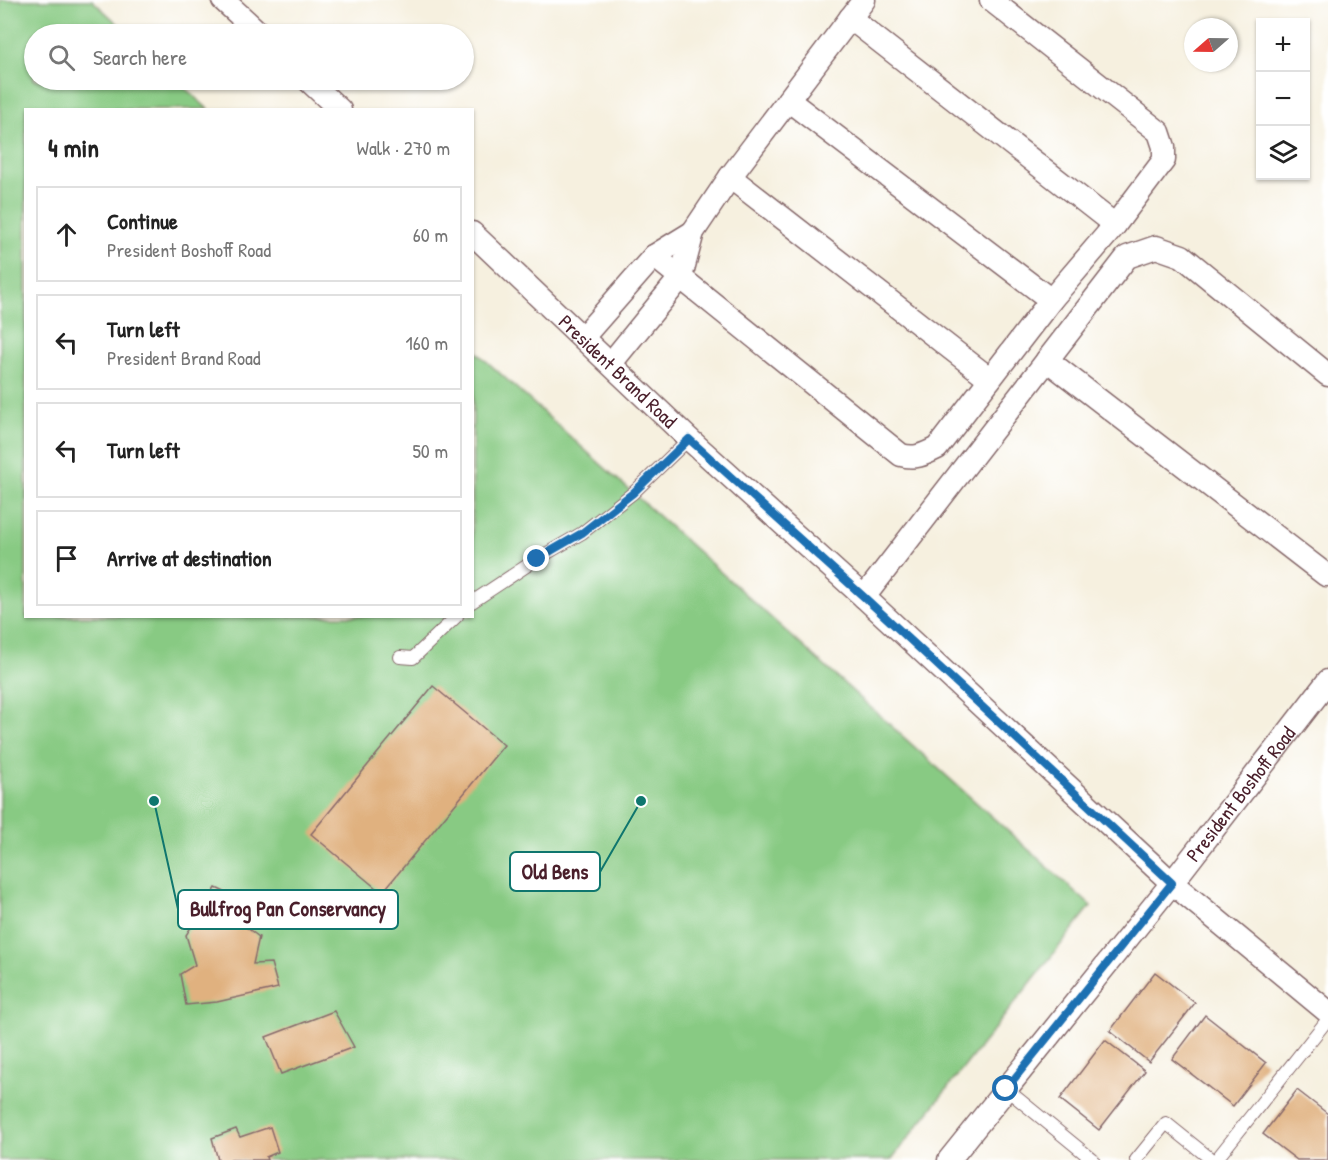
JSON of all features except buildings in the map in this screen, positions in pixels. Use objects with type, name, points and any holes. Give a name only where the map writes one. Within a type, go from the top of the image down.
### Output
[{"type":"street","points":[[223,0],[249,24]]},
{"type":"street","points":[[611,363],[681,277],[693,231],[730,177],[864,0]]},
{"type":"street","points":[[654,256],[901,455],[912,458],[923,456],[937,448],[1051,300],[1115,225],[1164,160],[1164,147],[1159,132],[991,0]]},
{"type":"street","points":[[850,18],[1115,225]]},
{"type":"street","points":[[319,90],[338,108]]},
{"type":"street","points":[[788,100],[1051,300]]},
{"type":"street","points":[[730,177],[990,379]]},
{"type":"street","points":[[584,336],[654,256],[693,231]]},
{"type":"street","name":"President Brand Road","points":[[474,235],[584,336],[689,439],[864,597],[1172,883],[1328,1012]]},
{"type":"street","points":[[864,597],[1127,257],[1156,246],[1182,256],[1328,375]]},
{"type":"street","points":[[1047,360],[1326,575]]},
{"type":"street","name":"President Boshoff Road","points":[[949,1160],[1172,883],[1328,681]]},
{"type":"lane","points":[[474,601],[537,559],[582,533],[633,493],[689,439]]},
{"type":"lane","points":[[400,657],[413,658],[455,618]]},
{"type":"lane","points":[[1136,1160],[1166,1123],[1214,1160],[1328,1019]]},
{"type":"lane","points":[[1006,1089],[1093,1160]]},
{"type":"green space","points":[[0,0],[92,0],[118,24],[24,24],[24,90],[187,90],[207,108],[24,108],[24,618],[474,618],[474,350],[1091,906],[891,1160],[0,1160]]},
{"type":"place","name":"Bullfrog Pan Conservancy","points":[[154,801]]},
{"type":"place","name":"Old Bens","points":[[641,801]]},
{"type":"route","points":[[537,559],[582,533],[633,493],[689,439],[864,597],[1172,883],[1006,1089]]}]
